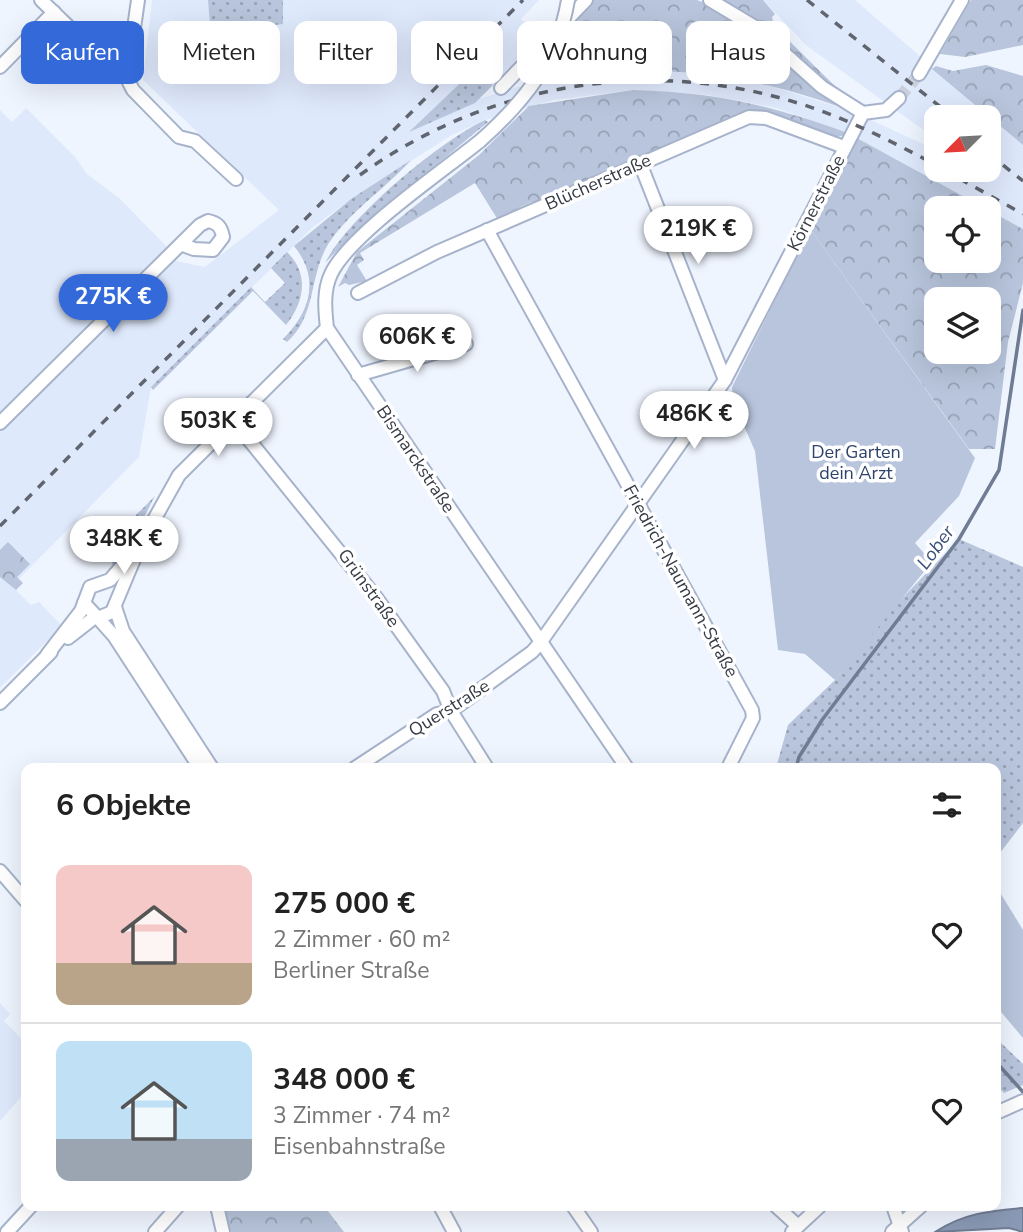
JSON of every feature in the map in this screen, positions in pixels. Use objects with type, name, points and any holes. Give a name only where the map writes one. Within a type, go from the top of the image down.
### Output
[{"type":"street","points":[[41,0],[63,21]]},
{"type":"street","points":[[135,21],[138,0]]},
{"type":"street","points":[[0,703],[47,655],[96,618],[108,615],[117,602],[140,545],[179,475],[327,328],[326,293],[339,260],[370,229],[480,141],[515,108],[538,79],[555,46],[568,0]]},
{"type":"street","points":[[501,88],[586,0]]},
{"type":"street","points":[[710,0],[755,27],[822,87],[863,113],[886,110],[899,98]]},
{"type":"street","points":[[919,74],[962,0]]},
{"type":"street","points":[[0,67],[54,12]]},
{"type":"street","points":[[130,84],[178,137],[195,141],[236,179]]},
{"type":"street","name":"Körnerstraße","points":[[540,643],[725,380],[863,113]]},
{"type":"street","name":"Blücherstraße","points":[[358,293],[487,230],[738,121],[758,116],[844,147]]},
{"type":"street","points":[[640,163],[725,380]]},
{"type":"street","name":"Friedrich-Naumann-Straße","points":[[487,230],[752,710],[753,718],[730,763]]},
{"type":"street","points":[[0,423],[174,250],[183,245]]},
{"type":"street","name":"Bismarckstraße","points":[[327,328],[624,763]]},
{"type":"street","points":[[358,375],[466,344]]},
{"type":"street","name":"Grünstraße","points":[[233,420],[375,596],[443,691],[451,711],[484,763]]},
{"type":"street","points":[[47,655],[84,603],[90,587],[114,578],[140,545]]},
{"type":"street","points":[[104,583],[113,587],[123,631],[209,763]]},
{"type":"street","points":[[84,603],[114,636],[197,763]]},
{"type":"street","name":"Querstraße","points":[[363,763],[438,714],[451,711],[532,652],[540,643]]},
{"type":"street","points":[[0,872],[21,895]]},
{"type":"street","points":[[1001,1110],[1023,1101]]},
{"type":"street","points":[[7,1232],[26,1211]]},
{"type":"street","points":[[155,1232],[174,1211]]},
{"type":"street","points":[[218,1211],[223,1232]]},
{"type":"street","points":[[443,1211],[454,1232]]},
{"type":"street","points":[[582,1211],[591,1232]]},
{"type":"street","points":[[782,1211],[795,1229],[815,1211]]},
{"type":"street","points":[[894,1211],[899,1230]]},
{"type":"street","points":[[899,1230],[916,1211]]},
{"type":"shaded area","points":[[152,0],[539,0],[521,19],[523,21],[517,21],[517,60],[503,74],[503,21],[411,21],[411,84],[494,84],[479,99],[531,84],[672,84],[673,69],[686,71],[686,84],[764,84],[854,112],[845,132],[776,108],[708,95],[633,90],[554,100],[485,120],[452,135],[351,199],[312,228],[151,387],[139,457],[12,586],[31,605],[39,602],[62,626],[0,688],[0,432],[171,260],[205,267],[279,210],[144,81]]},
{"type":"shaded area","points":[[763,0],[855,0],[977,105],[924,105],[924,130],[807,46],[790,28],[790,21],[783,21]]},
{"type":"shaded area","points":[[26,108],[75,157],[87,174],[119,198],[167,247],[0,412],[0,110],[12,122]]},
{"type":"shaded area","points":[[858,114],[924,144],[924,175],[848,133]]},
{"type":"shaded area","points":[[1001,126],[1023,145],[1023,229],[1001,217],[1001,196],[963,196],[937,182],[1001,182]]},
{"type":"shaded area","points":[[0,1003],[10,1014],[4,1021],[21,1038],[21,1097],[0,1121]]},
{"type":"shaded area","points":[[1023,1208],[1023,1232],[1009,1228],[935,1232],[967,1217]]},
{"type":"green space","points":[[208,0],[283,0],[283,24],[280,24],[280,21],[210,21]]},
{"type":"green space","points":[[593,0],[697,0],[723,10],[741,21],[686,21],[686,73],[672,71],[672,21],[573,20]]},
{"type":"green space","points":[[720,0],[763,0],[775,14],[773,21],[746,21]]},
{"type":"green space","points":[[971,0],[1023,0],[1023,45],[965,57],[940,54]]},
{"type":"green space","points":[[790,42],[841,92],[835,92],[790,56]]},
{"type":"green space","points":[[790,64],[823,96],[854,112],[815,99],[761,84],[790,84]]},
{"type":"green space","points":[[986,65],[1023,76],[1023,145],[1001,127],[1001,105],[975,105],[932,69],[936,66],[953,71]]},
{"type":"green space","points":[[459,84],[493,85],[475,103],[409,132]]},
{"type":"green space","points":[[633,90],[715,97],[766,107],[845,132],[845,135],[837,137],[762,112],[749,112],[534,205],[532,202],[520,207],[521,211],[498,220],[475,183],[360,253],[364,260],[357,265],[367,281],[349,285],[345,283],[338,287],[357,252],[479,155],[529,106]]},
{"type":"green space","points":[[485,120],[488,122],[351,236],[325,263],[353,224],[396,183],[443,146]]},
{"type":"green space","points":[[857,138],[924,175],[924,182],[937,182],[963,196],[924,196],[924,273],[1001,273],[1001,217],[1023,229],[1023,283],[1008,342],[995,449],[969,449],[810,229]]},
{"type":"green space","points":[[411,160],[339,229],[331,240],[319,266],[304,319],[287,342],[283,339],[300,317],[309,294],[307,270],[294,246],[351,199]]},
{"type":"green space","name":"Der Garten dein Arzt","points":[[810,229],[975,458],[959,496],[915,543],[932,562],[835,680],[805,654],[778,650],[755,451],[733,401],[732,387]]},
{"type":"green space","points":[[287,252],[299,270],[302,289],[297,307],[286,325],[253,291],[153,390],[151,387],[251,287],[265,302],[285,283],[271,268]]},
{"type":"green space","points":[[155,496],[118,567],[113,565],[110,552],[116,536],[129,522],[134,522],[136,515]]},
{"type":"green space","points":[[959,539],[1023,567],[1023,823],[1001,852],[1001,763],[777,763],[788,725],[835,680],[886,615]]},
{"type":"green space","points":[[8,542],[30,564],[17,577],[23,583],[16,590],[0,577],[0,550]]},
{"type":"green space","points":[[1001,894],[1023,930],[1023,1038],[1001,1012]]},
{"type":"green space","points":[[1001,1043],[1023,1064],[1023,1085],[1004,1093],[1001,1090]]},
{"type":"green space","points":[[225,1211],[328,1211],[344,1232],[231,1232]]},
{"type":"waterway","name":"Lober","points":[[797,763],[822,720],[959,539],[999,470],[1023,310]]},
{"type":"waterway","name":"Lober","points":[[1001,1068],[1023,1092]]},
{"type":"tunnel","points":[[899,98],[919,74]]},
{"type":"railway","points":[[0,526],[523,0]]},
{"type":"railway","points":[[807,0],[938,105]]},
{"type":"railway","points":[[360,175],[410,144],[462,118],[516,99],[572,87],[629,81],[686,82],[744,89],[801,104],[853,124],[924,159]]},
{"type":"railway","points":[[1001,164],[1023,181]]},
{"type":"railway","points":[[966,182],[1023,214]]}]
